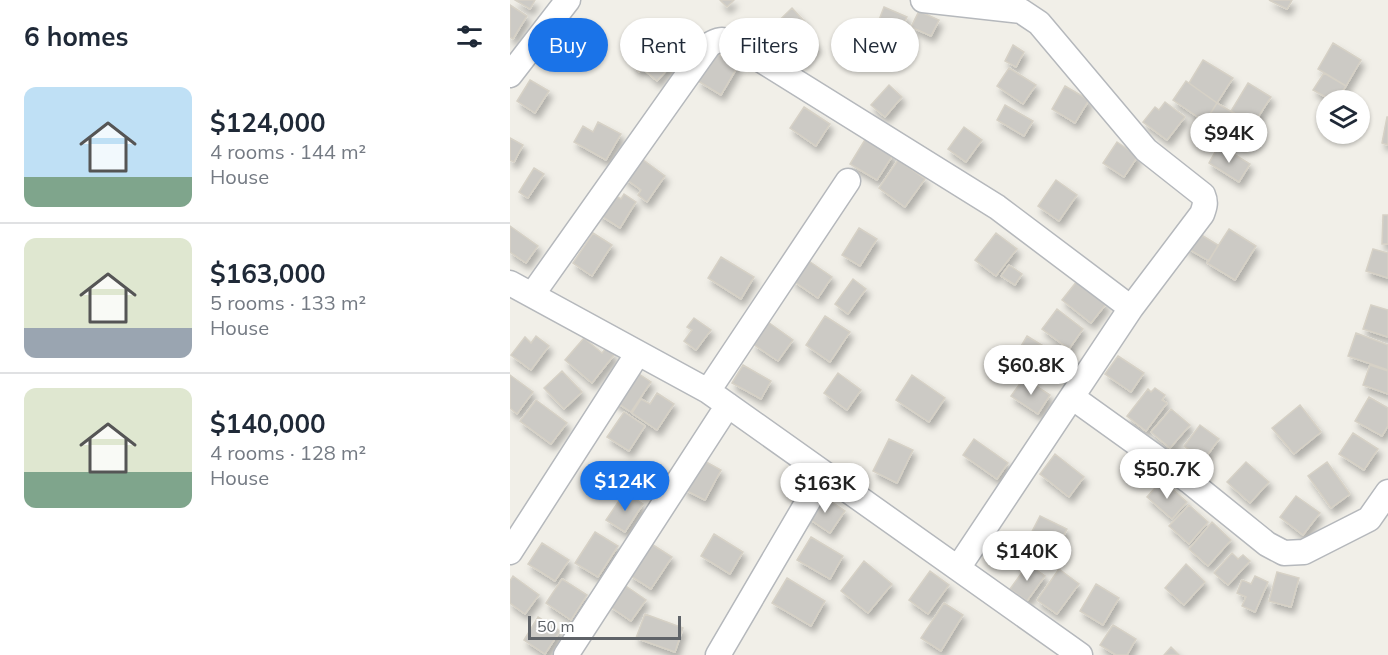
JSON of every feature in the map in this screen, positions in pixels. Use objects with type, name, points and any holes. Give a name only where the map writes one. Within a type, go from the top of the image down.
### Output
[{"type":"street","points":[[510,75],[568,0]]},
{"type":"street","points":[[923,0],[1022,11],[1032,17],[1146,150],[1203,195],[1206,206],[1203,214],[1131,308],[958,568]]},
{"type":"street","points":[[532,295],[709,45],[724,39],[997,207],[1131,308]]},
{"type":"street","points":[[708,391],[848,181]]},
{"type":"street","points":[[510,283],[708,391],[1080,655]]},
{"type":"street","points":[[510,552],[638,353]]},
{"type":"street","points":[[1072,397],[1189,480],[1267,544],[1284,553],[1304,552],[1369,519],[1388,492]]},
{"type":"street","points":[[566,655],[728,405]]},
{"type":"street","points":[[718,655],[824,474]]},
{"type":"building","points":[[515,0],[535,0],[530,9]]},
{"type":"building","points":[[720,0],[734,0],[727,7]]},
{"type":"building","points":[[1269,0],[1292,0],[1287,9]]},
{"type":"building","points":[[510,5],[527,16],[513,39],[510,37]]},
{"type":"building","points":[[884,7],[907,17],[907,18],[880,18]]},
{"type":"building","points":[[792,8],[801,18],[782,18]]},
{"type":"building","points":[[919,11],[939,20],[931,36],[919,31],[919,18],[916,18]]},
{"type":"building","points":[[1333,43],[1361,60],[1346,86],[1318,69]]},
{"type":"building","points":[[1013,45],[1024,52],[1016,67],[1005,61]]},
{"type":"building","points":[[716,53],[719,55],[719,72],[734,72],[721,95],[698,81],[704,72],[707,72],[707,67]]},
{"type":"building","points":[[1203,60],[1233,78],[1217,103],[1189,83]]},
{"type":"building","points":[[1009,68],[1036,85],[1023,104],[997,86]]},
{"type":"building","points":[[647,72],[665,72],[657,81]]},
{"type":"building","points":[[1324,73],[1346,86],[1343,90],[1313,90]]},
{"type":"building","points":[[530,80],[549,91],[535,113],[517,101]]},
{"type":"building","points":[[1186,81],[1217,103],[1205,122],[1173,100]]},
{"type":"building","points":[[1248,83],[1271,97],[1253,125],[1231,111]]},
{"type":"building","points":[[889,85],[902,97],[885,117],[871,105]]},
{"type":"building","points":[[1065,86],[1089,100],[1075,123],[1052,109]]},
{"type":"building","points":[[1165,102],[1185,117],[1167,140],[1143,122],[1155,107],[1159,110]]},
{"type":"building","points":[[1217,103],[1255,126],[1243,145],[1205,122]]},
{"type":"building","points":[[1005,105],[1033,121],[1024,136],[997,120]]},
{"type":"building","points":[[804,107],[830,124],[816,146],[790,128]]},
{"type":"building","points":[[1388,117],[1388,145],[1382,143]]},
{"type":"building","points":[[598,122],[621,134],[606,160],[574,142],[583,126],[593,132]]},
{"type":"building","points":[[964,127],[982,140],[966,162],[948,149]]},
{"type":"building","points":[[510,138],[523,145],[514,162],[510,160]]},
{"type":"building","points":[[866,138],[893,155],[877,180],[850,164]]},
{"type":"building","points":[[1117,142],[1138,156],[1124,177],[1103,163]]},
{"type":"building","points":[[1219,145],[1250,164],[1239,182],[1209,163]]},
{"type":"building","points":[[638,156],[665,176],[647,202],[638,195],[641,190],[623,177]]},
{"type":"building","points":[[898,160],[925,179],[905,207],[879,188]]},
{"type":"building","points":[[534,168],[544,174],[528,198],[519,192]]},
{"type":"building","points":[[1056,180],[1077,195],[1059,221],[1038,206]]},
{"type":"building","points":[[611,193],[621,199],[624,194],[636,202],[620,228],[598,214]]},
{"type":"building","points":[[1383,215],[1388,215],[1388,244],[1382,244]]},
{"type":"building","points":[[510,226],[538,246],[526,263],[510,252]]},
{"type":"building","points":[[859,228],[877,239],[860,266],[842,255]]},
{"type":"building","points":[[1229,229],[1256,246],[1235,280],[1207,263]]},
{"type":"building","points":[[1195,231],[1218,245],[1209,261],[1185,247]]},
{"type":"building","points":[[593,233],[612,245],[592,276],[573,263]]},
{"type":"building","points":[[996,233],[1017,249],[996,276],[975,260]]},
{"type":"building","points":[[1373,249],[1388,253],[1388,278],[1366,271]]},
{"type":"building","points":[[721,257],[754,277],[741,299],[708,278]]},
{"type":"building","points":[[806,259],[832,277],[818,298],[792,280]]},
{"type":"building","points":[[1009,265],[1022,274],[1015,285],[1001,276]]},
{"type":"building","points":[[853,279],[866,289],[848,314],[835,304]]},
{"type":"building","points":[[1077,281],[1106,304],[1091,323],[1062,300]]},
{"type":"building","points":[[1371,305],[1388,310],[1388,337],[1363,329]]},
{"type":"building","points":[[1057,309],[1083,329],[1069,349],[1042,329]]},
{"type":"building","points":[[825,316],[850,332],[830,362],[806,345]]},
{"type":"building","points":[[694,318],[711,330],[696,350],[684,341],[692,330],[687,327]]},
{"type":"building","points":[[768,322],[793,340],[778,361],[753,344]]},
{"type":"building","points":[[1356,333],[1388,345],[1388,370],[1348,356]]},
{"type":"building","points":[[536,336],[549,346],[531,370],[511,355],[525,337],[531,343]]},
{"type":"building","points":[[1027,336],[1058,355],[1048,372],[1017,353]]},
{"type":"building","points":[[584,338],[602,353],[606,348],[614,355],[592,383],[565,360]]},
{"type":"building","points":[[1118,356],[1144,373],[1131,392],[1105,374]]},
{"type":"building","points":[[743,365],[771,381],[761,399],[732,383]]},
{"type":"building","points":[[1370,365],[1388,371],[1388,394],[1363,385]]},
{"type":"building","points":[[633,370],[651,382],[631,412],[613,400]]},
{"type":"building","points":[[562,371],[582,392],[564,409],[544,388]]},
{"type":"building","points":[[838,373],[861,390],[847,410],[824,393]]},
{"type":"building","points":[[510,375],[533,392],[517,414],[510,408]]},
{"type":"building","points":[[912,375],[945,398],[929,422],[896,400]]},
{"type":"building","points":[[1024,378],[1050,395],[1038,414],[1011,396]]},
{"type":"building","points":[[1155,388],[1165,395],[1162,400],[1167,403],[1146,431],[1127,416],[1148,389],[1151,392]]},
{"type":"building","points":[[657,393],[674,404],[657,430],[632,413],[641,399],[650,404]]},
{"type":"building","points":[[1369,397],[1388,408],[1388,426],[1382,436],[1355,421]]},
{"type":"building","points":[[536,400],[567,423],[551,444],[520,421]]},
{"type":"building","points":[[1300,405],[1321,432],[1294,454],[1272,428]]},
{"type":"building","points":[[1171,409],[1190,425],[1170,448],[1151,432]]},
{"type":"building","points":[[624,412],[645,426],[629,451],[607,437]]},
{"type":"building","points":[[1200,425],[1219,439],[1204,460],[1184,446]]},
{"type":"building","points":[[1353,433],[1378,449],[1364,470],[1339,454]]},
{"type":"building","points":[[889,439],[913,450],[897,483],[873,471]]},
{"type":"building","points":[[974,439],[1008,463],[997,479],[963,455]]},
{"type":"building","points":[[1055,454],[1084,477],[1069,497],[1040,474]]},
{"type":"building","points":[[699,458],[721,470],[705,500],[683,489]]},
{"type":"building","points":[[1246,462],[1269,482],[1250,503],[1227,482]]},
{"type":"building","points":[[1327,462],[1350,494],[1331,508],[1308,476]]},
{"type":"building","points":[[1162,480],[1187,502],[1172,519],[1147,497]]},
{"type":"building","points":[[625,492],[643,504],[625,532],[606,520]]},
{"type":"building","points":[[820,494],[845,511],[830,533],[805,516]]},
{"type":"building","points":[[1296,496],[1320,513],[1303,535],[1280,517]]},
{"type":"building","points":[[1189,505],[1208,522],[1189,544],[1169,526]]},
{"type":"building","points":[[1040,516],[1067,529],[1051,561],[1024,547]]},
{"type":"building","points":[[1212,522],[1231,540],[1208,566],[1189,549]]},
{"type":"building","points":[[595,532],[618,546],[598,577],[575,563]]},
{"type":"building","points":[[714,534],[743,552],[730,574],[701,556]]},
{"type":"building","points":[[811,537],[843,556],[830,579],[797,560]]},
{"type":"building","points":[[542,543],[569,560],[555,581],[528,564]]},
{"type":"building","points":[[650,543],[672,557],[651,589],[629,575]]},
{"type":"building","points":[[1232,553],[1238,559],[1243,555],[1250,561],[1228,585],[1214,573]]},
{"type":"building","points":[[864,561],[892,584],[868,613],[841,591]]},
{"type":"building","points":[[1028,564],[1045,576],[1027,601],[1010,589]]},
{"type":"building","points":[[1186,564],[1205,582],[1184,605],[1165,588]]},
{"type":"building","points":[[1059,569],[1079,584],[1057,614],[1037,600]]},
{"type":"building","points":[[930,571],[949,585],[928,614],[909,600]]},
{"type":"building","points":[[1277,572],[1299,578],[1291,607],[1269,601]]},
{"type":"building","points":[[513,576],[539,595],[525,614],[510,603],[510,581]]},
{"type":"building","points":[[1255,576],[1268,582],[1255,612],[1242,606],[1246,597],[1237,593],[1242,580],[1251,584]]},
{"type":"building","points":[[787,578],[825,601],[811,626],[772,603]]},
{"type":"building","points":[[562,579],[587,595],[571,620],[546,603]]},
{"type":"building","points":[[623,584],[646,600],[631,621],[608,605]]},
{"type":"building","points":[[1096,584],[1119,598],[1103,625],[1080,611]]},
{"type":"building","points":[[944,603],[963,615],[941,651],[921,638]]},
{"type":"building","points":[[645,614],[683,628],[675,652],[636,638]]},
{"type":"building","points":[[538,617],[560,631],[545,654],[524,640]]},
{"type":"building","points":[[1113,625],[1136,639],[1127,655],[1116,655],[1100,645]]},
{"type":"building","points":[[1171,647],[1179,655],[1164,655]]}]
